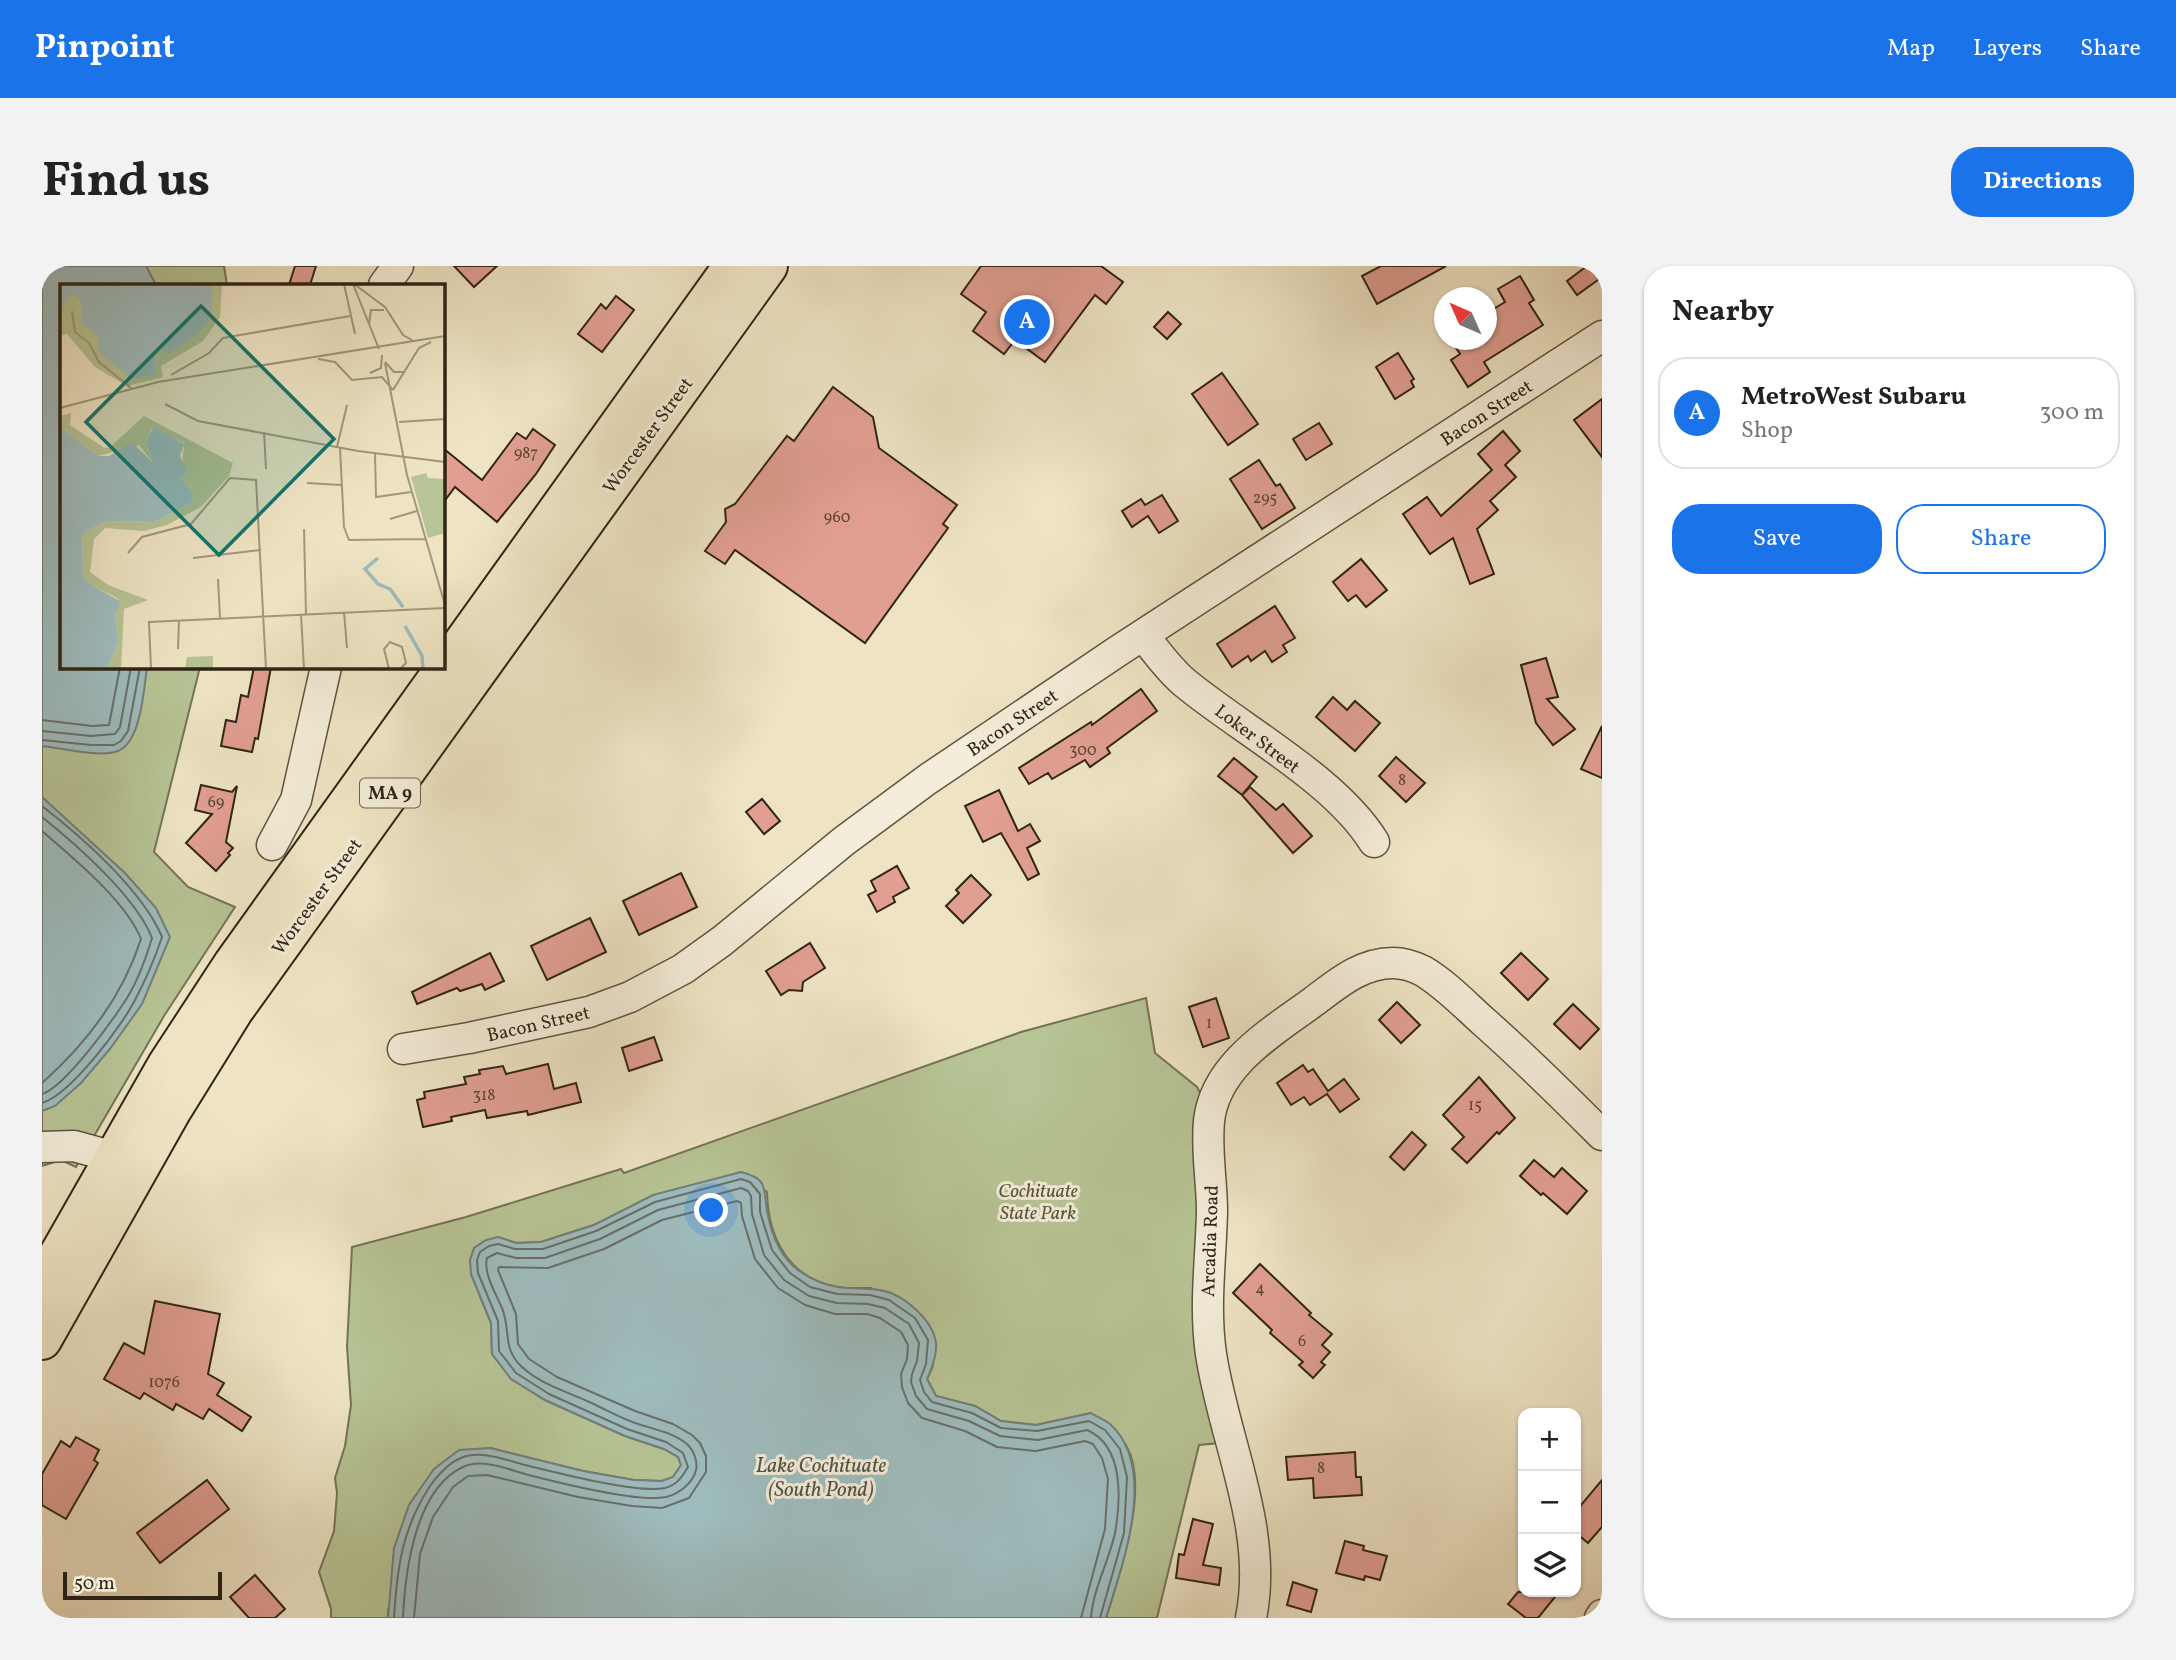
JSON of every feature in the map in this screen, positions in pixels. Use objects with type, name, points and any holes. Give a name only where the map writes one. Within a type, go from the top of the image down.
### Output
[{"type":"highway","name":"Worcester Street","points":[[42,1284],[189,1030],[253,935],[733,266]]},
{"type":"highway","name":"Worcester Street","points":[[42,1340],[159,1132],[234,1010],[768,266]]},
{"type":"street","points":[[385,284],[398,266]]},
{"type":"street","name":"Bacon Street","points":[[403,1049],[589,1012],[617,1003],[671,976],[716,946],[825,855],[900,798],[1143,635],[1602,336]]},
{"type":"street","name":"Loker Street","points":[[1143,635],[1178,677],[1314,779],[1351,813],[1374,842]]},
{"type":"street","points":[[272,845],[296,800],[326,668]]},
{"type":"street","name":"Arcadia Road","points":[[1251,1618],[1256,1578],[1253,1543],[1216,1381],[1208,1324],[1212,1190],[1209,1121],[1212,1105],[1224,1079],[1265,1038],[1338,984],[1360,970],[1401,963],[1422,971],[1447,989],[1538,1071],[1602,1135]]},
{"type":"street","points":[[42,1147],[74,1146],[114,1157]]},
{"type":"green space","points":[[42,266],[224,266],[227,284],[60,284],[60,668],[200,668],[154,852],[188,887],[235,907],[164,1016],[76,1167],[61,1160],[42,1166]]},
{"type":"green space","name":"Cochituate State Park","points":[[1146,998],[1155,1053],[1197,1087],[1203,1098],[1219,1443],[1199,1445],[1157,1618],[1106,1618],[1124,1556],[1134,1508],[1133,1465],[1127,1447],[1120,1439],[1091,1413],[1036,1425],[1001,1421],[975,1406],[936,1396],[927,1379],[933,1366],[871,1288],[842,1288],[821,1283],[794,1266],[777,1240],[768,1209],[767,1192],[741,1172],[697,1185],[594,1225],[541,1242],[516,1243],[498,1237],[471,1274],[491,1323],[492,1354],[511,1378],[545,1400],[678,1457],[681,1465],[673,1477],[662,1481],[634,1480],[583,1471],[490,1448],[388,1610],[388,1618],[331,1618],[331,1609],[319,1572],[334,1531],[337,1493],[335,1478],[345,1446],[351,1405],[347,1347],[352,1247],[466,1217],[621,1169],[624,1173],[1021,1032]]},
{"type":"water","points":[[42,266],[146,266],[155,284],[60,284],[60,668],[147,668],[143,701],[132,737],[126,746],[118,751],[91,753],[42,746]]},
{"type":"water","points":[[42,797],[125,873],[156,908],[170,937],[142,1004],[110,1049],[81,1083],[55,1106],[42,1111]]},
{"type":"water","name":"Lake Cochituate (South Pond)","points":[[741,1172],[756,1178],[763,1186],[774,1236],[787,1259],[799,1271],[833,1286],[891,1293],[911,1305],[923,1317],[936,1343],[927,1379],[936,1396],[975,1406],[1001,1421],[1036,1425],[1091,1413],[1110,1424],[1125,1443],[1132,1466],[1134,1491],[1127,1545],[1106,1618],[388,1618],[394,1548],[409,1505],[434,1469],[459,1450],[490,1448],[583,1471],[634,1480],[662,1481],[673,1477],[681,1465],[678,1457],[664,1449],[625,1436],[545,1400],[511,1379],[492,1354],[491,1323],[471,1274],[470,1260],[474,1248],[486,1240],[498,1237],[516,1243],[541,1242],[594,1225],[653,1195]]},
{"type":"building","points":[[295,266],[316,266],[310,284],[289,284]]},
{"type":"building","points":[[454,266],[497,266],[474,287]]},
{"type":"building","points":[[981,266],[1101,266],[1123,282],[1106,304],[1095,295],[1045,362],[1015,340],[1004,354],[973,331],[986,312],[961,294]]},
{"type":"building","points":[[1381,266],[1446,266],[1377,304],[1362,276]]},
{"type":"building","points":[[1587,266],[1602,266],[1602,277],[1577,295],[1567,281]]},
{"type":"building","points":[[1520,276],[1534,300],[1529,303],[1543,325],[1484,362],[1490,372],[1468,387],[1451,360],[1460,354],[1457,350],[1497,350],[1497,307],[1505,302],[1498,289]]},
{"type":"building","points":[[616,296],[634,310],[602,352],[578,334],[601,304],[606,309]]},
{"type":"building","points":[[1168,312],[1181,324],[1167,339],[1154,327]]},
{"type":"building","points":[[1398,353],[1414,379],[1411,381],[1414,387],[1395,399],[1376,367]]},
{"type":"building","points":[[1222,373],[1258,424],[1228,445],[1192,394]]},
{"type":"building","points":[[833,387],[873,417],[879,448],[957,505],[943,524],[948,528],[865,643],[735,550],[725,564],[705,551],[726,522],[725,509],[735,504],[787,436],[794,441]]},
{"type":"building","points":[[1602,399],[1602,457],[1574,420]]},
{"type":"building","points":[[1319,423],[1332,444],[1306,460],[1293,439]]},
{"type":"building","points":[[533,429],[555,445],[536,474],[497,522],[455,487],[444,502],[444,449],[482,480],[517,433],[526,439]]},
{"type":"building","points":[[1503,431],[1520,451],[1505,465],[1516,477],[1490,501],[1498,510],[1477,529],[1494,574],[1470,584],[1453,538],[1430,554],[1403,514],[1427,497],[1441,516],[1492,470],[1478,454]]},
{"type":"building","points":[[1259,460],[1276,486],[1280,484],[1295,508],[1262,529],[1230,479]]},
{"type":"building","points":[[1162,495],[1178,521],[1159,533],[1148,516],[1132,527],[1122,511],[1141,499],[1145,505]]},
{"type":"building","points":[[1361,559],[1387,590],[1366,607],[1356,595],[1348,601],[1333,582]]},
{"type":"building","points":[[1275,606],[1295,638],[1283,645],[1287,652],[1272,662],[1265,651],[1251,661],[1248,656],[1232,667],[1217,644]]},
{"type":"building","points":[[1546,658],[1558,697],[1547,699],[1575,729],[1553,745],[1536,723],[1521,665]]},
{"type":"building","points":[[254,668],[271,668],[258,739],[255,738],[252,752],[221,746],[226,720],[236,722],[241,695],[248,697]]},
{"type":"building","points":[[1141,689],[1157,711],[1107,748],[1110,753],[1090,767],[1085,760],[1052,779],[1048,773],[1029,784],[1019,768],[1091,722],[1092,725]]},
{"type":"building","points":[[1333,697],[1347,710],[1355,701],[1380,723],[1355,751],[1316,717]]},
{"type":"building","points":[[1602,726],[1602,778],[1581,769]]},
{"type":"building","points":[[1396,757],[1425,783],[1406,802],[1379,776]]},
{"type":"building","points":[[1234,758],[1257,777],[1242,795],[1218,776]]},
{"type":"building","points":[[201,785],[232,792],[237,786],[226,842],[233,848],[216,871],[186,843],[212,814],[195,810]]},
{"type":"building","points":[[1250,787],[1276,810],[1283,804],[1312,836],[1293,853],[1242,795]]},
{"type":"building","points":[[999,790],[1018,831],[1030,824],[1040,841],[1027,848],[1039,874],[1028,880],[1001,833],[983,842],[965,806]]},
{"type":"building","points":[[762,799],[780,821],[764,834],[746,812]]},
{"type":"building","points":[[897,866],[909,888],[893,897],[895,902],[877,912],[868,895],[876,891],[871,881]]},
{"type":"building","points":[[681,873],[697,907],[639,935],[623,901]]},
{"type":"building","points":[[971,875],[991,895],[963,923],[946,906],[959,893],[956,890]]},
{"type":"building","points":[[590,918],[606,952],[547,980],[531,946]]},
{"type":"building","points":[[810,943],[825,968],[803,982],[802,991],[789,990],[781,995],[766,971]]},
{"type":"building","points":[[490,953],[504,981],[485,990],[482,984],[460,991],[457,988],[417,1004],[412,992]]},
{"type":"building","points":[[1521,953],[1548,979],[1528,1000],[1501,973]]},
{"type":"building","points":[[1216,998],[1229,1038],[1203,1047],[1189,1007]]},
{"type":"building","points":[[1397,1002],[1420,1025],[1401,1043],[1379,1020]]},
{"type":"building","points":[[1573,1004],[1599,1029],[1580,1049],[1554,1024]]},
{"type":"building","points":[[654,1037],[662,1060],[629,1071],[622,1048]]},
{"type":"building","points":[[548,1064],[554,1089],[576,1083],[581,1102],[528,1115],[527,1111],[487,1118],[485,1110],[451,1117],[452,1121],[423,1127],[417,1100],[425,1098],[424,1092],[466,1084],[464,1077],[480,1074],[479,1070],[503,1066],[506,1074]]},
{"type":"building","points":[[1303,1065],[1308,1072],[1313,1069],[1328,1091],[1344,1079],[1359,1099],[1340,1112],[1327,1094],[1310,1105],[1304,1097],[1291,1105],[1277,1083]]},
{"type":"building","points":[[1479,1077],[1515,1118],[1467,1163],[1452,1149],[1464,1137],[1443,1115]]},
{"type":"building","points":[[1412,1132],[1426,1145],[1404,1170],[1390,1157]]},
{"type":"building","points":[[1534,1160],[1554,1177],[1562,1168],[1587,1191],[1567,1214],[1520,1176]]},
{"type":"building","points":[[1260,1264],[1311,1313],[1309,1315],[1332,1334],[1322,1345],[1330,1352],[1321,1362],[1325,1365],[1313,1378],[1299,1365],[1303,1362],[1270,1333],[1272,1330],[1233,1293]]},
{"type":"building","points":[[155,1301],[220,1314],[208,1374],[224,1383],[217,1395],[251,1417],[242,1431],[209,1409],[203,1419],[176,1404],[173,1410],[144,1393],[140,1399],[104,1379],[124,1343],[144,1354]]},
{"type":"building","points":[[76,1437],[99,1450],[94,1460],[98,1463],[66,1519],[42,1505],[42,1474],[61,1441],[70,1447]]},
{"type":"building","points":[[1355,1452],[1356,1477],[1361,1477],[1362,1495],[1314,1498],[1313,1478],[1288,1480],[1286,1457]]},
{"type":"building","points":[[207,1480],[229,1509],[160,1563],[137,1533]]},
{"type":"building","points":[[1602,1480],[1602,1527],[1588,1543],[1581,1537],[1581,1505]]},
{"type":"building","points":[[1193,1519],[1213,1524],[1203,1565],[1221,1568],[1219,1585],[1176,1578],[1179,1554],[1184,1555]]},
{"type":"building","points":[[1345,1541],[1364,1546],[1363,1550],[1387,1556],[1380,1580],[1365,1576],[1364,1580],[1336,1573]]},
{"type":"building","points":[[255,1575],[285,1609],[275,1618],[249,1618],[230,1597]]},
{"type":"building","points":[[1293,1582],[1317,1590],[1311,1612],[1287,1605]]},
{"type":"building","points":[[1518,1592],[1518,1597],[1555,1597],[1538,1618],[1526,1618],[1508,1604]]},
{"type":"place","name":"MetroWest Subaru","points":[[1027,322]]}]
